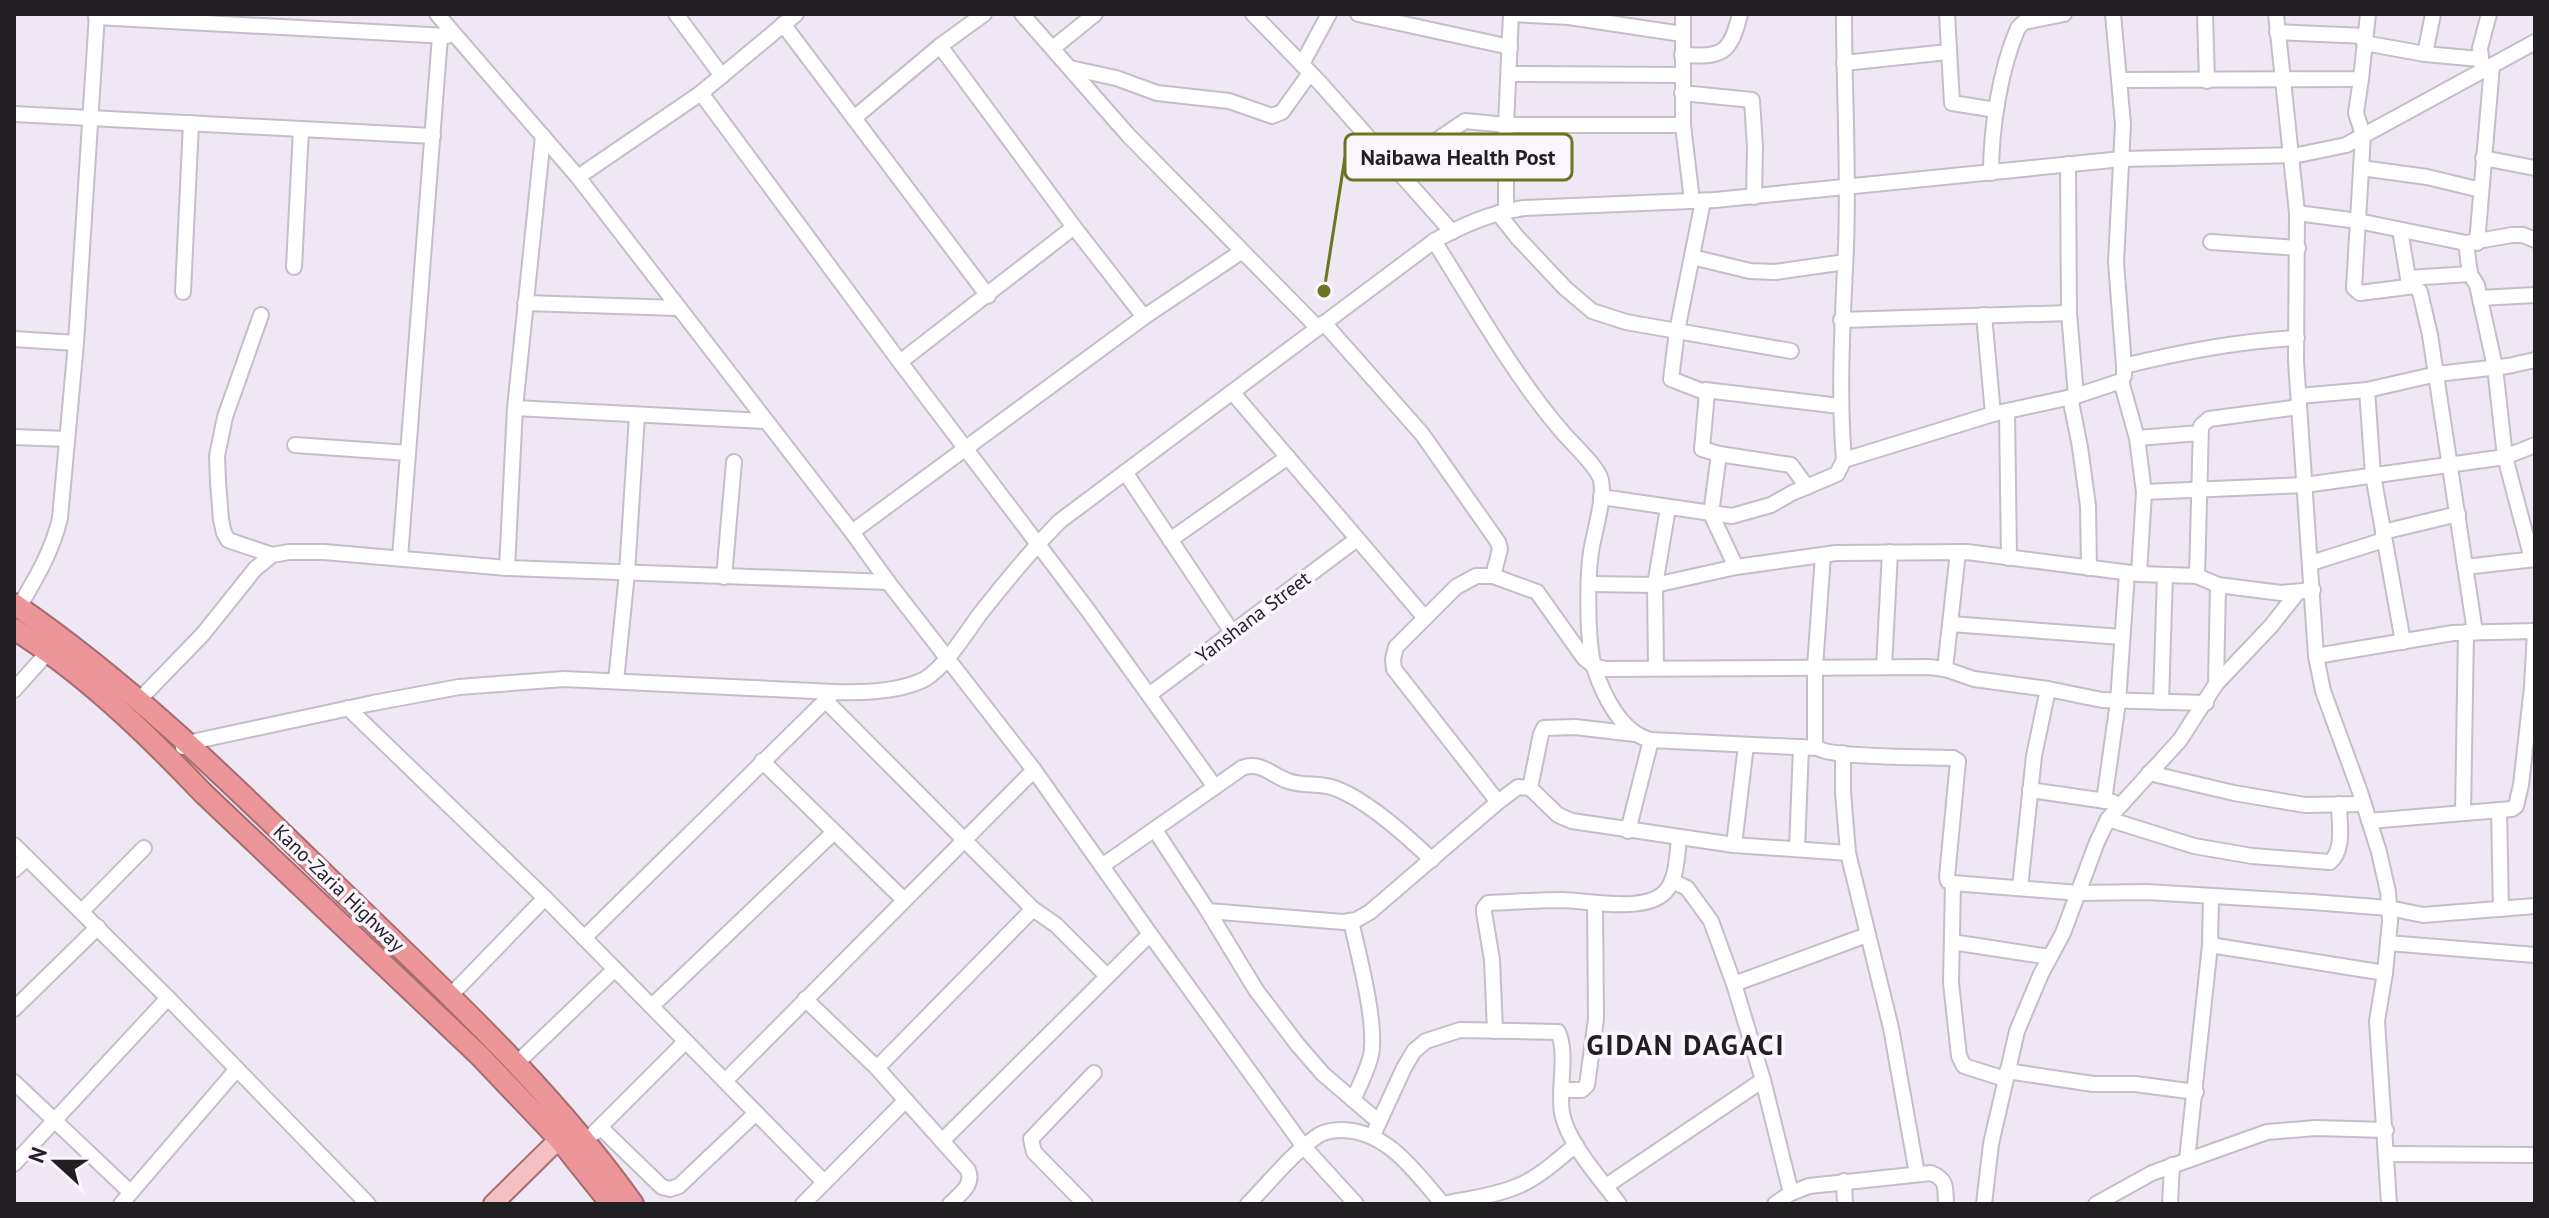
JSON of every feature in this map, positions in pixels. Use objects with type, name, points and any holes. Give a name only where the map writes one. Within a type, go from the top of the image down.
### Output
[{"type":"highway","name":"Kano-Zaria Highway","points":[[16,605],[139,700],[187,743],[450,996],[592,1134],[633,1204]]},
{"type":"highway","name":"Kano-Zaria Highway","points":[[14,629],[49,651],[171,759],[479,1055],[559,1139],[611,1204]]},
{"type":"main road","points":[[493,1204],[559,1139]]},
{"type":"street","points":[[437,14],[578,177],[1034,770],[1304,1147],[1356,1204]]},
{"type":"street","points":[[676,14],[722,76]]},
{"type":"street","points":[[578,177],[701,93],[796,14]]},
{"type":"street","points":[[854,118],[940,46],[984,14]]},
{"type":"street","points":[[1022,14],[1129,136],[1241,252],[1321,326],[1422,434],[1498,542],[1500,549],[1493,576]]},
{"type":"street","points":[[1053,48],[1095,14]]},
{"type":"street","points":[[1253,14],[1306,68],[1452,232]]},
{"type":"street","points":[[1069,68],[1116,78],[1157,93],[1229,101],[1272,116],[1282,112],[1306,68],[1329,14]]},
{"type":"street","points":[[1358,14],[1510,47]]},
{"type":"street","points":[[1682,34],[1632,20],[1511,14],[1502,212],[1517,237],[1584,307],[1626,322],[1791,351]]},
{"type":"street","points":[[1683,14],[1683,125],[1698,201],[1692,257],[1671,379],[1705,390],[1840,406]]},
{"type":"street","points":[[1682,55],[1710,56],[1721,53],[1735,32],[1740,14]]},
{"type":"street","points":[[1601,497],[1732,516],[1771,505],[1837,474],[1844,460],[1840,406],[1845,262],[1844,14]]},
{"type":"street","points":[[1947,14],[1952,103],[1996,110]]},
{"type":"street","points":[[1991,173],[1996,110],[2013,38],[2024,22],[2064,14]]},
{"type":"street","points":[[2104,801],[2118,702],[2122,637],[2144,492],[2137,438],[2122,374],[2116,262],[2122,159],[2113,14]]},
{"type":"street","points":[[2205,14],[2207,81]]},
{"type":"street","points":[[2276,14],[2297,213],[2299,402],[2311,563],[2306,591],[2323,691],[2364,804],[2382,865],[2389,908],[2385,973],[2377,1021],[2389,1204]]},
{"type":"street","points":[[2368,14],[2356,113],[2363,135],[2354,288],[2360,293],[2470,274]]},
{"type":"street","points":[[2425,54],[2433,14]]},
{"type":"street","points":[[2465,567],[2534,559],[2505,457],[2495,367],[2477,285],[2470,274],[2483,158],[2485,65],[2480,48],[2489,14]]},
{"type":"street","points":[[16,605],[54,543],[60,518],[76,343],[96,16],[457,37]]},
{"type":"street","points":[[783,24],[988,296]]},
{"type":"street","points":[[2277,32],[2365,40],[2485,65]]},
{"type":"street","points":[[400,558],[440,36]]},
{"type":"street","points":[[171,759],[187,743],[459,687],[564,679],[830,696],[890,689],[925,678],[947,657],[1038,543],[1060,521],[1434,241],[1467,223],[1502,212],[1754,197],[2122,159],[2291,155],[2346,145],[2485,65],[2535,42]]},
{"type":"street","points":[[940,46],[1144,317]]},
{"type":"street","points":[[1844,63],[1948,52]]},
{"type":"street","points":[[1510,74],[1682,75]]},
{"type":"street","points":[[2119,80],[2361,79]]},
{"type":"street","points":[[701,93],[1038,543],[1215,787]]},
{"type":"street","points":[[1682,93],[1752,100],[1754,197]]},
{"type":"street","points":[[14,114],[433,136]]},
{"type":"street","points":[[1404,178],[1434,142],[1465,121],[1506,125],[1683,125]]},
{"type":"street","points":[[183,292],[191,123]]},
{"type":"street","points":[[294,267],[301,129]]},
{"type":"street","points":[[507,568],[515,408],[543,136]]},
{"type":"street","points":[[2483,158],[2535,168]]},
{"type":"street","points":[[2068,164],[2073,397],[2088,506],[2089,568]]},
{"type":"street","points":[[2361,168],[2427,177],[2481,190]]},
{"type":"street","points":[[2297,213],[2358,221],[2472,243],[2512,235],[2535,240]]},
{"type":"street","points":[[900,362],[1074,227]]},
{"type":"street","points":[[2400,230],[2412,282],[2420,292],[2427,321],[2465,567],[2470,632],[2463,813]]},
{"type":"street","points":[[1434,241],[1530,391],[1599,474],[1601,497],[1590,555],[1594,666],[1616,715],[1635,734]]},
{"type":"street","points":[[2211,242],[2298,248]]},
{"type":"street","points":[[852,532],[1144,317],[1241,252]]},
{"type":"street","points":[[1692,257],[1750,271],[1775,272],[1845,262]]},
{"type":"street","points":[[2480,298],[2535,295]]},
{"type":"street","points":[[525,303],[678,308]]},
{"type":"street","points":[[1841,320],[2069,313]]},
{"type":"street","points":[[261,315],[225,417],[217,456],[221,520],[228,540],[272,555],[324,552],[507,568],[888,582]]},
{"type":"street","points":[[1984,315],[2000,413],[2009,558]]},
{"type":"street","points":[[1844,460],[2000,413],[2073,397],[2122,374],[2187,350],[2297,338]]},
{"type":"street","points":[[14,339],[76,343]]},
{"type":"street","points":[[2197,576],[2200,433],[2201,426],[2209,419],[2437,374],[2535,360]]},
{"type":"street","points":[[1705,390],[1707,401],[1701,446],[1707,452],[1791,465],[1807,487]]},
{"type":"street","points":[[2367,390],[2373,475],[2403,642]]},
{"type":"street","points":[[1232,392],[1425,618]]},
{"type":"street","points":[[515,408],[765,421]]},
{"type":"street","points":[[616,681],[627,573],[637,415]]},
{"type":"street","points":[[2137,438],[2200,433]]},
{"type":"street","points":[[14,437],[67,439]]},
{"type":"street","points":[[295,445],[408,453]]},
{"type":"street","points":[[2144,492],[2305,485],[2505,457],[2535,445]]},
{"type":"street","points":[[1719,454],[1711,514],[1736,567]]},
{"type":"street","points":[[1170,540],[1288,457]]},
{"type":"street","points":[[724,577],[734,462]]},
{"type":"street","points":[[1125,472],[1232,632]]},
{"type":"street","points":[[1656,668],[1655,585],[1668,508]]},
{"type":"street","points":[[2311,563],[2383,536],[2458,514]]},
{"type":"street","name":"Yanshana Street","points":[[1149,695],[1357,539]]},
{"type":"street","points":[[1884,667],[1890,552]]},
{"type":"street","points":[[1590,584],[1655,585],[1736,567],[1823,555],[1958,552],[2133,574],[2197,576],[2218,585],[2281,593],[2306,591]]},
{"type":"street","points":[[1945,669],[1958,552]]},
{"type":"street","points":[[139,700],[203,634],[255,569],[272,555]]},
{"type":"street","points":[[1817,748],[1815,667],[1823,555]]},
{"type":"street","points":[[2161,702],[2165,575]]},
{"type":"street","points":[[1498,802],[1394,669],[1393,659],[1396,647],[1456,587],[1476,576],[1493,576],[1537,592],[1584,658],[1594,666],[1605,669],[1945,669],[1974,679],[2118,702],[2206,703]]},
{"type":"street","points":[[2216,684],[2218,585]]},
{"type":"street","points":[[1984,1204],[1986,1171],[2017,1031],[2063,933],[2108,819],[2180,740],[2216,684],[2306,591]]},
{"type":"street","points":[[1951,624],[2122,637]]},
{"type":"street","points":[[2316,656],[2470,632],[2535,631],[2532,687],[2518,802],[2512,809],[2369,821]]},
{"type":"street","points":[[14,690],[49,651]]},
{"type":"street","points":[[2020,888],[2034,756],[2048,689]]},
{"type":"street","points":[[584,938],[830,696]]},
{"type":"street","points":[[830,696],[1033,909],[1056,925],[1106,975]]},
{"type":"street","points":[[348,708],[545,898],[824,1182]]},
{"type":"street","points":[[1530,788],[1544,728],[1575,727],[1635,734],[1651,740],[1953,758],[1958,761],[1947,877],[1953,883],[2079,893],[2147,892],[2389,908],[2423,915],[2535,906]]},
{"type":"street","points":[[1628,831],[1651,740]]},
{"type":"street","points":[[1734,845],[1746,745]]},
{"type":"street","points":[[1797,849],[1801,747]]},
{"type":"street","points":[[1843,753],[1843,806],[1848,853],[1891,1028],[1917,1174]]},
{"type":"street","points":[[762,761],[904,900]]},
{"type":"street","points":[[1102,866],[1252,764],[1300,784],[1337,788],[1406,835],[1432,860]]},
{"type":"street","points":[[725,1081],[1034,770]]},
{"type":"street","points":[[2149,773],[2305,805],[2364,804]]},
{"type":"street","points":[[1208,911],[1351,921],[1370,912],[1518,787],[1530,788],[1562,818],[1679,839],[1848,853]]},
{"type":"street","points":[[2030,790],[2120,803]]},
{"type":"street","points":[[2108,819],[2194,846],[2252,856],[2330,862],[2339,849],[2339,804]]},
{"type":"street","points":[[2499,810],[2501,909]]},
{"type":"street","points":[[1155,830],[1256,990],[1297,1044],[1323,1074],[1353,1100],[1443,1204],[1520,1185],[1541,1173],[1576,1145]]},
{"type":"street","points":[[652,1006],[833,833]]},
{"type":"street","points":[[1495,1031],[1492,960],[1485,906],[1488,903],[1564,900],[1631,904],[1651,901],[1662,895],[1672,881],[1679,839]]},
{"type":"street","points":[[14,845],[368,1204]]},
{"type":"street","points":[[82,911],[144,848]]},
{"type":"street","points":[[14,870],[27,858]]},
{"type":"street","points":[[1672,881],[1687,888],[1711,921],[1763,1080],[1791,1193]]},
{"type":"street","points":[[1953,883],[1951,983],[1960,1062],[1968,1067],[2006,1075],[2093,1084],[2135,1084],[2196,1092]]},
{"type":"street","points":[[2187,1160],[2210,945],[2211,897]]},
{"type":"street","points":[[450,996],[545,898]]},
{"type":"street","points":[[1561,1090],[1585,1089],[1588,1076],[1596,1019],[1595,903]]},
{"type":"street","points":[[877,1068],[1033,909]]},
{"type":"street","points":[[1351,921],[1367,994],[1372,1046],[1370,1059],[1353,1100]]},
{"type":"street","points":[[14,1009],[98,927]]},
{"type":"street","points":[[942,1141],[1150,934]]},
{"type":"street","points":[[1734,984],[1867,935]]},
{"type":"street","points":[[1952,942],[2050,957]]},
{"type":"street","points":[[2388,943],[2535,955]]},
{"type":"street","points":[[2210,945],[2385,973]]},
{"type":"street","points":[[517,1063],[615,969]]},
{"type":"street","points":[[14,1164],[168,998]]},
{"type":"street","points":[[805,999],[877,1068],[968,1170],[970,1183],[950,1204]]},
{"type":"street","points":[[1376,1129],[1404,1068],[1414,1051],[1426,1041],[1460,1030],[1558,1032],[1566,1126],[1576,1145],[1619,1204]]},
{"type":"street","points":[[685,1042],[592,1134],[662,1187],[670,1189],[679,1186],[756,1113]]},
{"type":"street","points":[[14,1082],[55,1120],[126,1198],[237,1069]]},
{"type":"street","points":[[1085,1204],[1034,1152],[1031,1139],[1094,1073]]},
{"type":"street","points":[[1606,1186],[1763,1080]]},
{"type":"street","points":[[803,1204],[905,1101]]},
{"type":"street","points":[[2096,1204],[2152,1173],[2267,1132],[2316,1128],[2386,1130]]},
{"type":"street","points":[[1250,1203],[1321,1133],[1376,1129]]},
{"type":"street","points":[[2387,1154],[2535,1155]]},
{"type":"street","points":[[2170,1204],[2172,1165]]},
{"type":"street","points":[[1775,1204],[1809,1186],[1931,1173],[1941,1177],[1944,1183],[1946,1204]]},
{"type":"street","points":[[1844,1181],[1845,1204]]},
{"type":"street","points":[[343,1204],[356,1192]]},
{"type":"place","name":"Naibawa Health Post","points":[[1324,291]]},
{"type":"district","name":"GIDAN DAGACI","points":[[1686,1045]]}]
